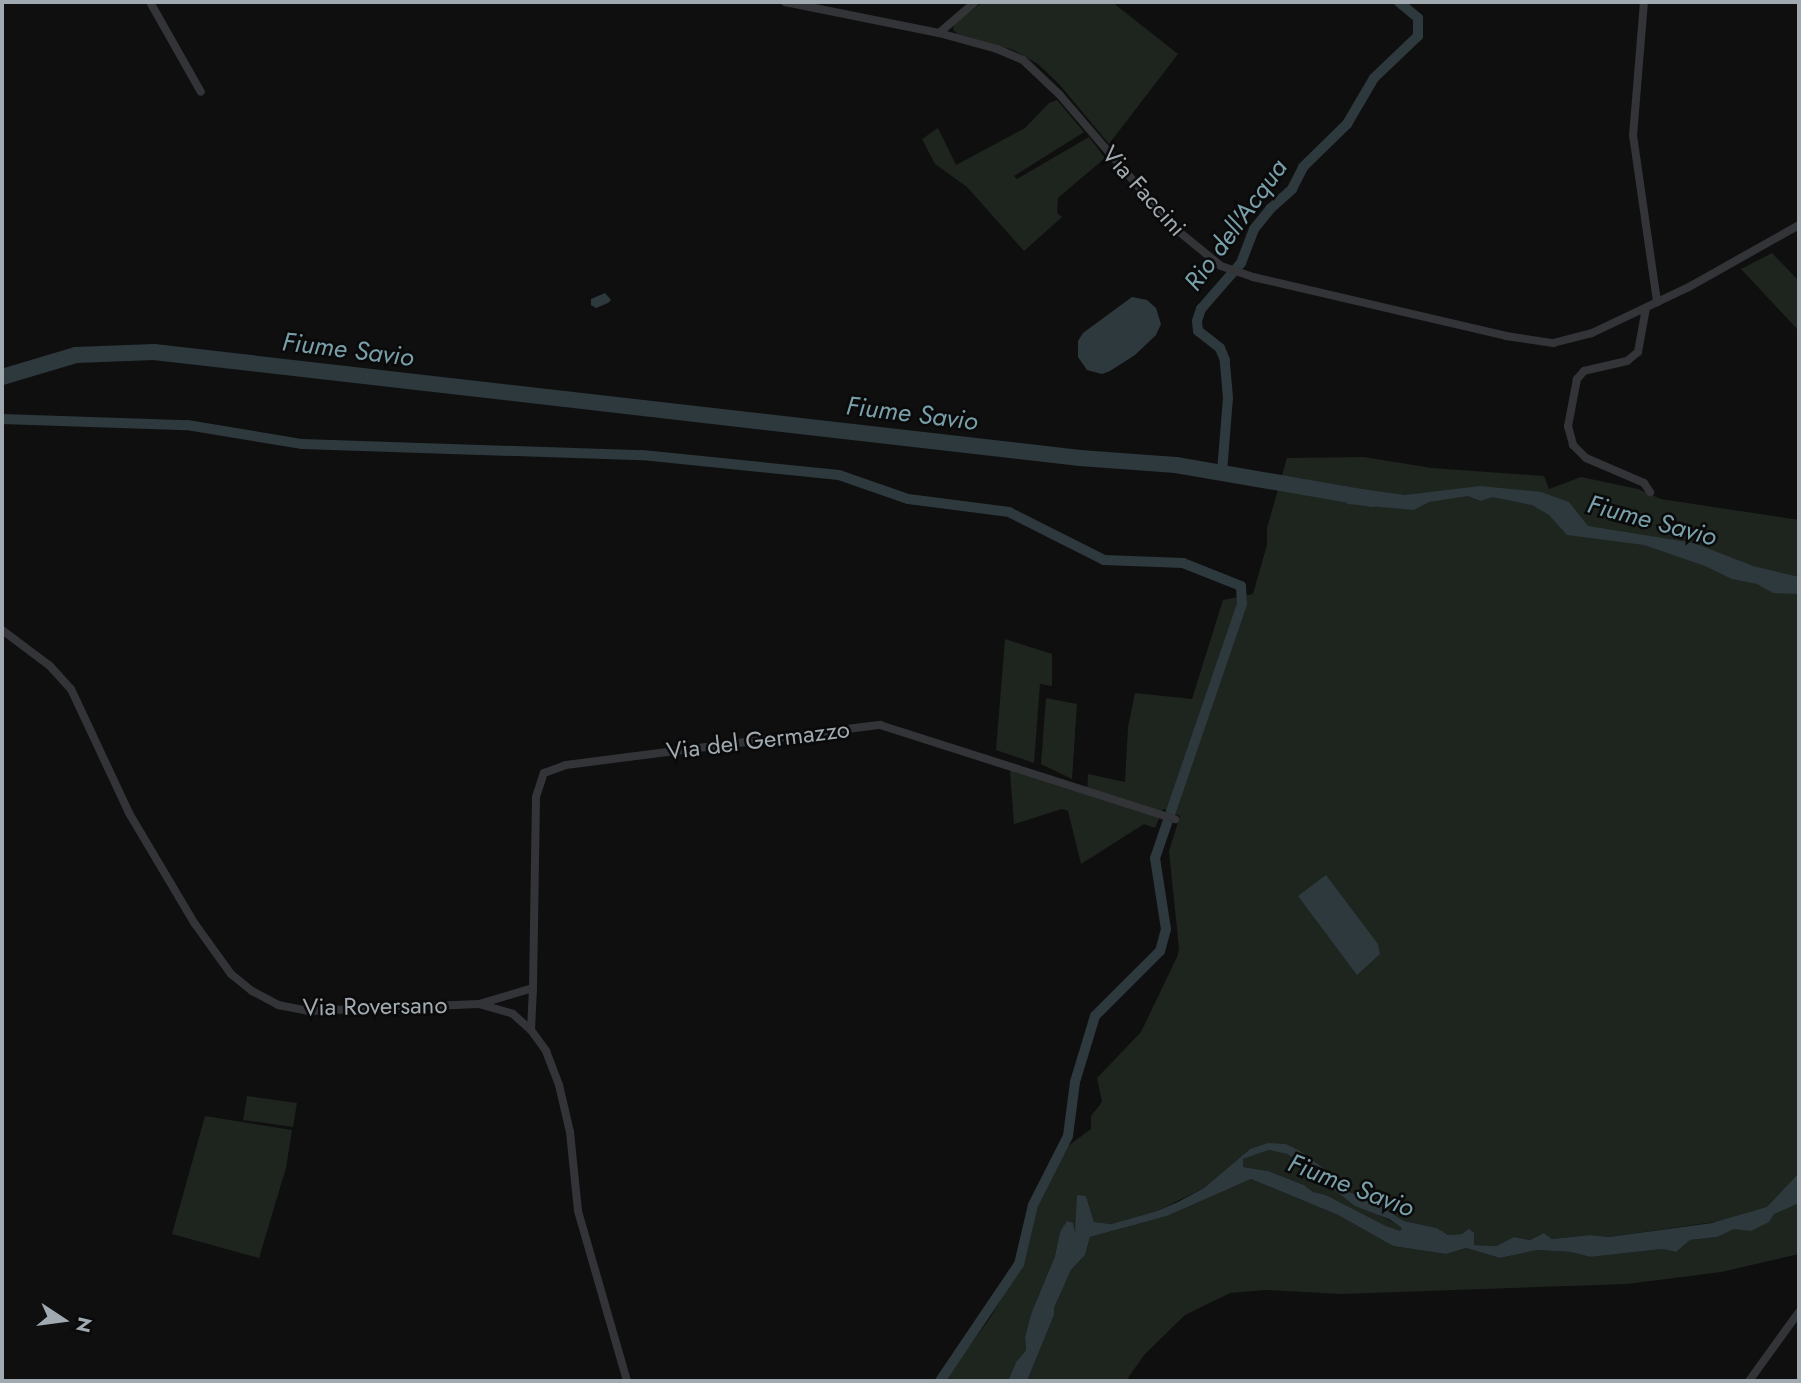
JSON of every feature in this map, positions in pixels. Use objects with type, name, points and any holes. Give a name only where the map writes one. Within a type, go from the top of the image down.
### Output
[{"type":"street","points":[[150,2],[201,92]]},
{"type":"street","name":"Via Faccini","points":[[785,2],[939,33],[997,49],[1023,60],[1059,94],[1172,226],[1221,266],[1243,274],[1506,336],[1553,343],[1592,332],[1737,262],[1799,225]]},
{"type":"street","points":[[939,33],[975,2]]},
{"type":"street","points":[[1644,2],[1633,135],[1657,302]]},
{"type":"street","points":[[1646,308],[1638,352],[1627,361],[1584,371],[1577,379],[1568,426],[1573,445],[1586,458],[1644,483],[1650,492]]},
{"type":"street","name":"Via Roversano","points":[[2,630],[50,666],[71,689],[129,813],[195,924],[232,974],[252,991],[278,1005],[309,1011],[479,1004],[513,1014],[531,1030],[545,1051],[559,1084],[570,1132],[578,1211],[627,1381]]},
{"type":"street","name":"Via del Germazzo","points":[[531,1030],[536,797],[544,773],[566,765],[880,724],[1175,819]]},
{"type":"street","points":[[479,1004],[533,988]]},
{"type":"street","points":[[1749,1381],[1799,1312]]},
{"type":"shaded area","points":[[983,2],[1112,2],[1178,54],[1109,144],[1059,84],[1038,64],[1013,50],[958,34],[953,30],[954,23]]},
{"type":"shaded area","points":[[1057,100],[1084,132],[1014,176],[1017,179],[1089,137],[1105,158],[1058,198],[1057,213],[1062,217],[1024,251],[967,187],[935,164],[922,139],[938,128],[956,165],[1025,128],[1049,103]]},
{"type":"shaded area","points":[[1772,253],[1799,281],[1799,331],[1741,269]]},
{"type":"shaded area","points":[[605,293],[611,300],[608,303],[596,308],[591,305],[591,299]]},
{"type":"shaded area","points":[[1132,297],[1147,300],[1156,308],[1161,324],[1156,335],[1135,355],[1110,371],[1102,374],[1087,370],[1078,357],[1078,341],[1083,333]]},
{"type":"shaded area","points":[[1364,457],[1432,468],[1544,476],[1549,489],[1581,477],[1638,489],[1661,499],[1799,520],[1799,1254],[1721,1272],[1627,1284],[1342,1294],[1265,1290],[1230,1293],[1185,1315],[1144,1355],[1126,1381],[1027,1381],[1054,1315],[1054,1308],[1071,1270],[1085,1255],[1090,1237],[1167,1216],[1251,1179],[1338,1215],[1393,1246],[1446,1254],[1466,1248],[1500,1258],[1537,1250],[1571,1252],[1590,1257],[1662,1249],[1676,1252],[1690,1240],[1717,1237],[1722,1221],[1609,1237],[1590,1235],[1552,1239],[1544,1233],[1530,1240],[1514,1237],[1496,1246],[1474,1245],[1462,1234],[1448,1235],[1437,1228],[1404,1221],[1374,1202],[1342,1189],[1334,1183],[1334,1176],[1286,1144],[1250,1149],[1204,1188],[1157,1211],[1111,1224],[1094,1222],[1086,1196],[1074,1235],[1060,1232],[1055,1256],[1031,1314],[1025,1337],[1026,1350],[1016,1362],[1008,1381],[944,1381],[990,1318],[1023,1263],[1039,1201],[1068,1146],[1091,1129],[1091,1116],[1102,1102],[1097,1078],[1141,1032],[1179,949],[1169,851],[1180,816],[1163,809],[1155,828],[1144,824],[1081,864],[1068,811],[1062,809],[1014,824],[1010,772],[1013,769],[1087,792],[1088,774],[1125,782],[1128,727],[1135,693],[1192,699],[1223,600],[1253,594],[1267,545],[1267,528],[1287,458]]},
{"type":"shaded area","points":[[1480,486],[1541,492],[1569,502],[1588,526],[1694,543],[1753,566],[1799,577],[1799,594],[1773,593],[1757,584],[1732,579],[1705,566],[1644,545],[1567,535],[1549,515],[1532,505],[1492,497],[1481,501],[1468,496],[1429,502],[1414,510],[1347,504],[1354,488],[1405,495]]},
{"type":"shaded area","points":[[1005,639],[1052,654],[1052,686],[1040,684],[1034,763],[996,750]]},
{"type":"shaded area","points":[[1046,698],[1077,704],[1072,779],[1041,764]]},
{"type":"shaded area","points":[[1326,875],[1378,944],[1380,954],[1357,975],[1298,896]]},
{"type":"shaded area","points":[[247,1096],[297,1103],[293,1127],[243,1120]]},
{"type":"shaded area","points":[[205,1116],[292,1130],[286,1168],[259,1258],[172,1234]]},
{"type":"shaded area","points":[[1268,1143],[1286,1144],[1334,1176],[1334,1183],[1342,1189],[1374,1202],[1404,1221],[1437,1228],[1448,1235],[1462,1234],[1469,1229],[1474,1233],[1474,1245],[1496,1246],[1514,1237],[1530,1240],[1544,1233],[1552,1239],[1590,1235],[1609,1237],[1712,1223],[1767,1207],[1799,1173],[1799,1203],[1774,1214],[1769,1222],[1751,1231],[1734,1229],[1717,1237],[1690,1240],[1676,1252],[1662,1249],[1590,1257],[1571,1252],[1537,1250],[1500,1258],[1466,1248],[1446,1254],[1393,1246],[1338,1215],[1251,1179],[1167,1216],[1090,1237],[1085,1255],[1071,1270],[1054,1308],[1054,1315],[1027,1381],[1008,1381],[1016,1362],[1026,1350],[1025,1337],[1031,1314],[1055,1256],[1060,1232],[1067,1221],[1073,1223],[1075,1233],[1077,1195],[1086,1196],[1094,1222],[1111,1224],[1157,1211],[1204,1188],[1250,1149]],"holes":[[[1269,1150],[1287,1154],[1315,1173],[1326,1174],[1333,1189],[1355,1206],[1389,1219],[1402,1228],[1400,1231],[1386,1226],[1326,1195],[1313,1192],[1304,1185],[1268,1171],[1243,1167],[1243,1159]]]},
{"type":"shaded area","points":[[1269,1150],[1287,1154],[1315,1173],[1326,1174],[1333,1189],[1403,1228],[1400,1232],[1326,1195],[1313,1192],[1304,1185],[1268,1171],[1243,1167],[1243,1159]]},
{"type":"waterway","name":"Rio dell'Acqua","points":[[1222,472],[1228,398],[1225,360],[1220,348],[1198,331],[1197,321],[1201,309],[1241,263],[1254,229],[1270,209],[1292,189],[1303,167],[1347,124],[1374,78],[1418,36],[1418,18],[1399,2]]},
{"type":"waterway","name":"Fiume Savio","points":[[2,377],[76,355],[154,352],[1080,458],[1176,465],[1373,499]]},
{"type":"waterway","points":[[2,419],[187,425],[302,444],[642,455],[839,475],[908,499],[1009,512],[1104,560],[1183,563],[1241,586],[1242,604],[1155,858],[1166,929],[1160,951],[1095,1016],[1075,1082],[1068,1136],[1033,1205],[1019,1264],[940,1381]]}]
